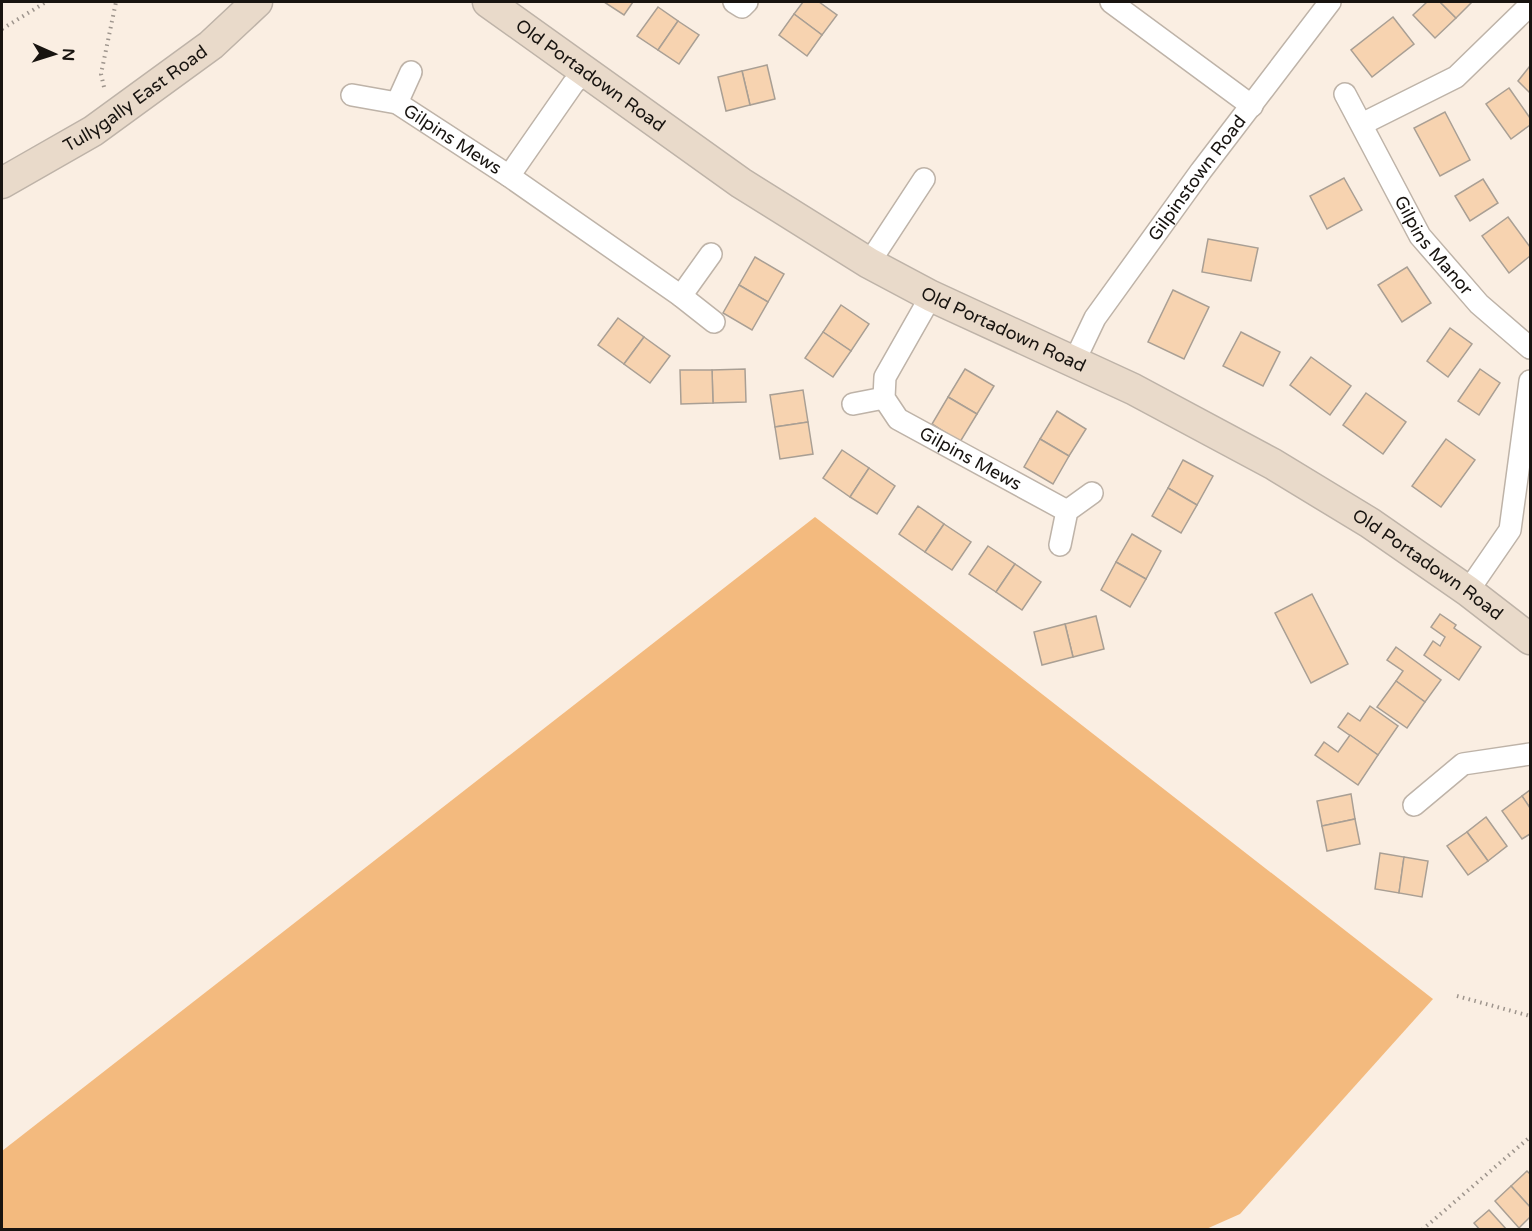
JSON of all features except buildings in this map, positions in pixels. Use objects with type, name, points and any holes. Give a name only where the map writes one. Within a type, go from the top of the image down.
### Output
[{"type":"main road","name":"Tullygally East Road","points":[[2,183],[93,131],[113,117],[211,45],[257,2]]},
{"type":"main road","name":"Old Portadown Road","points":[[488,2],[741,183],[869,262],[931,296],[1133,389],[1274,464],[1370,523],[1468,591],[1530,639]]},
{"type":"street","points":[[734,2],[742,7],[747,2]]},
{"type":"street","points":[[1111,2],[1252,106]]},
{"type":"street","name":"Gilpinstown Road","points":[[1074,362],[1095,318],[1201,171],[1330,2]]},
{"type":"street","points":[[1362,124],[1456,77],[1530,5]]},
{"type":"street","name":"Gilpins Mews","points":[[509,176],[573,84],[585,71]]},
{"type":"street","name":"Gilpins Mews","points":[[397,104],[411,72]]},
{"type":"street","name":"Gilpins Manor","points":[[1345,94],[1420,236],[1479,304],[1530,348]]},
{"type":"street","name":"Gilpins Mews","points":[[352,95],[397,104],[509,176],[681,296],[714,322]]},
{"type":"street","points":[[869,262],[924,179]]},
{"type":"street","points":[[681,296],[711,254]]},
{"type":"street","points":[[853,404],[884,398],[885,377],[931,296]]},
{"type":"street","points":[[1468,591],[1510,530],[1530,381]]},
{"type":"street","name":"Gilpins Mews","points":[[884,398],[898,419],[1067,511]]},
{"type":"street","points":[[1060,544],[1067,511],[1092,493]]},
{"type":"street","points":[[1414,805],[1463,764],[1530,754]]},
{"type":"path","points":[[2,29],[46,2]]},
{"type":"path","points":[[113,117],[101,74],[116,2]]},
{"type":"path","points":[[1457,996],[1530,1016]]},
{"type":"path","points":[[1422,1230],[1530,1137]]},
{"type":"shaded area","points":[[815,517],[1433,999],[1240,1214],[1204,1230],[2,1229],[2,1151]]}]
